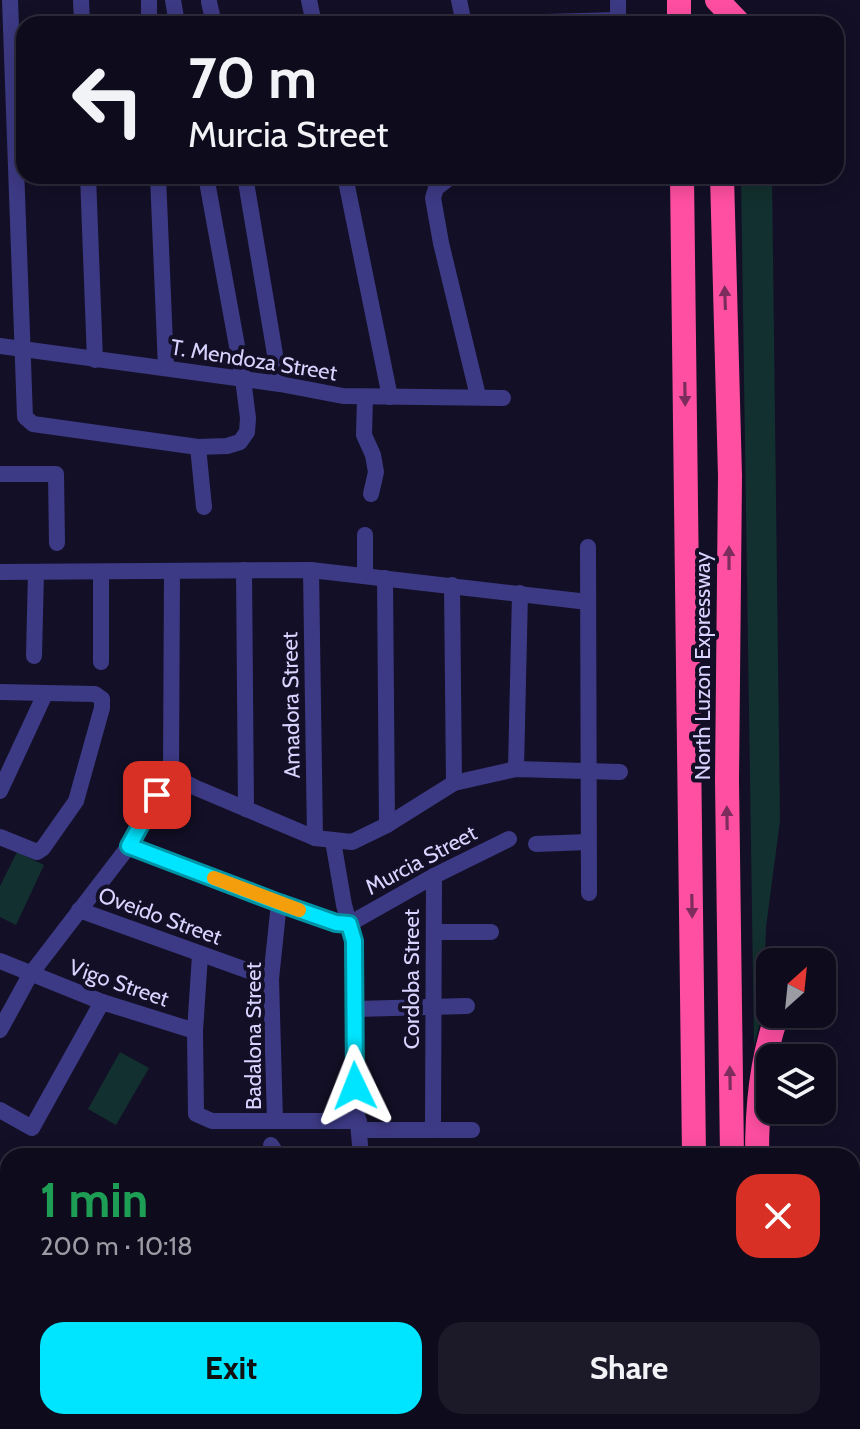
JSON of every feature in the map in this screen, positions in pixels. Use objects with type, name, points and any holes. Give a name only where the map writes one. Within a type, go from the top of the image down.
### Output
[{"type":"highway","points":[[717,0],[732,16]]},
{"type":"highway","name":"North Luzon Expressway","points":[[682,184],[694,1148]]},
{"type":"highway","name":"North Luzon Expressway","points":[[722,184],[730,476],[727,780],[732,1148]]},
{"type":"highway","points":[[757,1148],[761,1073],[773,1028]]},
{"type":"street","points":[[10,0],[16,174]]},
{"type":"street","points":[[16,184],[25,417],[33,424],[198,447],[227,446],[240,442],[247,432],[248,418],[207,184]]},
{"type":"street","points":[[88,184],[95,360]]},
{"type":"street","points":[[158,184],[166,368]]},
{"type":"street","points":[[246,184],[280,384]]},
{"type":"street","points":[[347,184],[390,397]]},
{"type":"street","points":[[441,184],[436,188],[433,198],[478,396]]},
{"type":"street","name":"T. Mendoza Street","points":[[0,346],[280,384],[343,396],[503,398]]},
{"type":"street","points":[[365,397],[364,435],[376,472],[371,494]]},
{"type":"street","points":[[198,447],[204,507]]},
{"type":"street","points":[[0,474],[56,474],[57,543]]},
{"type":"street","points":[[365,535],[365,576]]},
{"type":"street","points":[[588,547],[589,893]]},
{"type":"street","points":[[244,570],[246,809]]},
{"type":"street","points":[[0,572],[311,570],[588,602]]},
{"type":"street","name":"Amadora Street","points":[[311,570],[315,838]]},
{"type":"street","points":[[34,656],[36,572]]},
{"type":"street","points":[[101,572],[101,662]]},
{"type":"street","points":[[0,1030],[30,975],[129,846],[171,770],[172,572]]},
{"type":"street","points":[[385,578],[387,825]]},
{"type":"street","points":[[452,585],[454,783]]},
{"type":"street","points":[[516,769],[520,593]]},
{"type":"street","points":[[0,692],[95,694],[102,699],[76,801],[43,848],[37,852],[0,837]]},
{"type":"street","points":[[0,791],[45,694]]},
{"type":"street","points":[[171,770],[182,781],[315,838],[352,842],[387,825],[454,783],[516,769],[620,772]]},
{"type":"street","name":"Murcia Street","points":[[349,924],[434,876],[509,839]]},
{"type":"street","points":[[333,841],[354,941],[356,1009],[353,1066],[361,1148]]},
{"type":"street","points":[[536,844],[588,842]]},
{"type":"street","points":[[129,846],[279,903],[336,923],[349,924]]},
{"type":"street","name":"Cordoba Street","points":[[433,1130],[434,876]]},
{"type":"street","name":"Badalona Street","points":[[275,1121],[271,979],[279,903]]},
{"type":"street","name":"Oveido Street","points":[[79,910],[271,979]]},
{"type":"street","points":[[434,932],[491,932]]},
{"type":"street","points":[[200,955],[195,1031],[196,1114],[212,1121],[472,1130]]},
{"type":"street","name":"Vigo Street","points":[[0,961],[102,1002],[195,1031]]},
{"type":"street","points":[[0,1110],[32,1128],[102,1002]]},
{"type":"street","points":[[356,1009],[467,1006]]},
{"type":"street","points":[[860,1363],[860,1378]]},
{"type":"green space","points":[[741,184],[772,184],[780,821],[765,948],[756,948],[756,1028],[759,1028],[754,1046]]},
{"type":"green space","points":[[17,852],[44,865],[16,925],[0,917],[0,886]]},
{"type":"green space","points":[[120,1052],[149,1068],[116,1125],[88,1109]]},
{"type":"slow traffic","points":[[214,878],[299,910]]},
{"type":"route","points":[[157,795],[129,846],[279,903],[336,923],[349,924],[354,941],[355,1086]]}]
